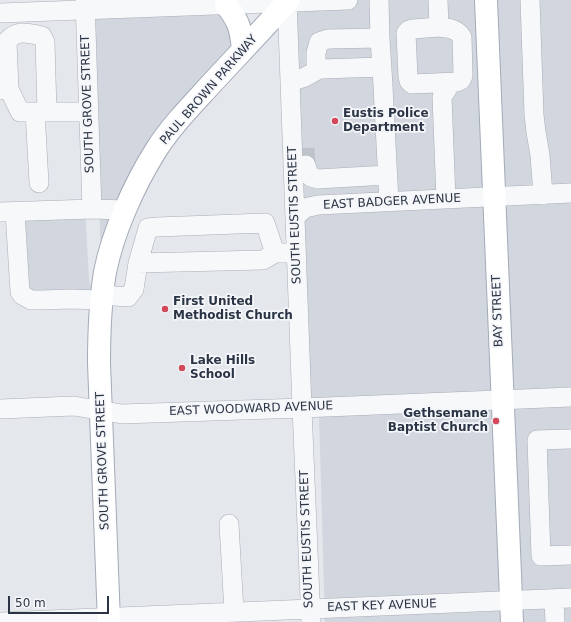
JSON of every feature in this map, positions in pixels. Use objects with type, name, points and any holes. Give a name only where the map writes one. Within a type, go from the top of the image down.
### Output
[{"type":"main road","name":"BAY STREET","points":[[486,0],[511,612]]},
{"type":"main road","name":"PAUL BROWN PARKWAY","points":[[101,297],[105,271],[125,210],[156,150],[193,103],[288,1]]},
{"type":"main road","points":[[226,5],[238,22],[242,34],[243,50]]},
{"type":"main road","name":"SOUTH GROVE STREET","points":[[101,297],[99,363],[109,620]]},
{"type":"street","points":[[0,14],[43,6],[204,3],[226,5],[288,1],[348,0]]},
{"type":"street","points":[[379,0],[381,67],[389,202]]},
{"type":"street","points":[[438,0],[439,27]]},
{"type":"street","points":[[530,0],[534,115],[540,155],[543,194]]},
{"type":"street","name":"SOUTH EUSTIS STREET","points":[[288,1],[296,80],[295,217],[311,616]]},
{"type":"street","name":"SOUTH GROVE STREET","points":[[85,5],[92,209]]},
{"type":"street","points":[[439,27],[452,29],[459,32],[462,37],[463,76],[461,80],[447,90],[412,84],[409,81],[406,33],[413,29],[439,27]]},
{"type":"street","points":[[39,183],[41,112],[45,42],[42,36],[22,33],[12,36],[7,41],[4,55],[5,90],[20,112],[41,112],[89,112]]},
{"type":"street","points":[[321,68],[316,63],[316,53],[319,42],[328,39],[380,38]]},
{"type":"street","points":[[381,67],[321,68],[296,80],[305,157],[308,172],[311,177],[318,179],[387,175]]},
{"type":"street","points":[[446,199],[447,90]]},
{"type":"street","name":"EAST BADGER AVENUE","points":[[295,217],[305,208],[318,205],[571,193]]},
{"type":"street","points":[[125,210],[92,209],[8,212],[20,292],[22,295],[31,300],[128,297],[134,289],[138,264],[148,228],[266,223],[269,256]]},
{"type":"street","points":[[138,264],[269,256],[297,252]]},
{"type":"street","name":"EAST WOODWARD AVENUE","points":[[0,409],[74,406],[122,414],[571,397]]},
{"type":"street","points":[[571,439],[537,440],[541,556],[571,555]]},
{"type":"street","points":[[230,524],[234,612]]},
{"type":"street","points":[[555,622],[563,599]]},
{"type":"street","name":"EAST KEY AVENUE","points":[[2,622],[109,620],[234,612],[311,616],[511,612],[563,599]]},
{"type":"shaded area","points":[[221,0],[236,46],[188,98],[101,259],[92,7]]},
{"type":"shaded area","points":[[299,0],[480,0],[495,392],[300,400],[284,21]]},
{"type":"shaded area","points":[[493,0],[571,0],[571,389],[509,392]]},
{"type":"shaded area","points":[[85,208],[89,280],[94,300],[25,301],[22,216]]},
{"type":"shaded area","points":[[571,405],[571,622],[519,622],[509,407]]},
{"type":"shaded area","points":[[496,408],[505,622],[325,622],[319,415]]},
{"type":"tunnel","points":[[305,148],[306,165]]},
{"type":"place","name":"Eustis Police Department","points":[[335,121]]},
{"type":"place","name":"First United Methodist Church","points":[[165,309]]},
{"type":"place","name":"Lake Hills School","points":[[182,368]]},
{"type":"place","name":"Gethsemane Baptist Church","points":[[496,421]]}]
